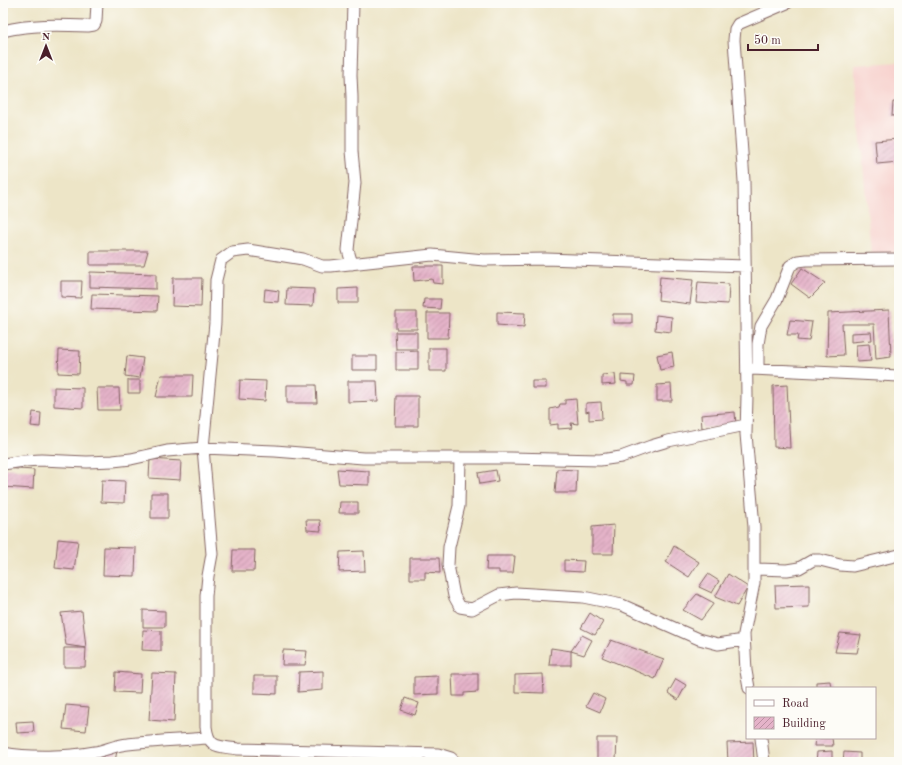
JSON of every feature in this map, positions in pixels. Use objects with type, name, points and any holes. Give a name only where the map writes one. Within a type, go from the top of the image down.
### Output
[{"type":"street","points":[[3,31],[31,25],[94,25],[96,21],[96,3]]},
{"type":"street","points":[[352,264],[348,250],[355,183],[352,151],[351,75],[353,3]]},
{"type":"street","points":[[749,687],[746,671],[744,634],[754,583],[754,528],[746,434],[747,369],[744,181],[734,40],[735,29],[738,24],[787,3]]},
{"type":"street","points":[[455,762],[451,758],[438,754],[238,749],[214,745],[208,738],[206,727],[206,596],[212,554],[203,448],[215,323],[216,280],[221,260],[232,252],[248,250],[302,259],[322,266],[432,255],[484,260],[546,259],[745,266]]},
{"type":"street","points":[[758,369],[758,344],[762,326],[777,299],[790,266],[798,261],[806,260],[899,259]]},
{"type":"street","points":[[747,369],[899,376]]},
{"type":"street","points":[[3,464],[24,460],[87,462],[113,461],[131,459],[167,450],[203,448],[275,451],[363,458],[600,460],[621,457],[668,441],[746,424]]},
{"type":"street","points":[[460,458],[459,506],[449,547],[448,564],[454,596],[460,607],[472,609],[499,595],[516,593],[582,597],[622,605],[699,640],[718,644],[744,640]]},
{"type":"street","points":[[754,569],[787,570],[799,568],[813,560],[853,566],[899,555]]},
{"type":"street","points":[[3,753],[37,756],[72,754],[97,751],[126,744],[208,738]]},
{"type":"street","points":[[761,739],[764,762]]},
{"type":"shaded area","points":[[899,62],[899,253],[871,253],[854,65]]},
{"type":"building","points":[[893,102],[899,102],[899,116],[892,116]]},
{"type":"building","points":[[899,139],[899,162],[877,164],[875,141]]},
{"type":"building","points":[[90,251],[148,251],[144,265],[90,265]]},
{"type":"building","points":[[413,266],[443,266],[443,284],[433,283],[432,279],[414,281]]},
{"type":"building","points":[[802,268],[825,283],[810,298],[791,284]]},
{"type":"building","points":[[90,272],[156,274],[156,289],[90,287]]},
{"type":"building","points":[[660,277],[693,280],[690,304],[658,300]]},
{"type":"building","points":[[173,278],[202,278],[201,307],[172,306]]},
{"type":"building","points":[[61,281],[82,281],[81,298],[61,297]]},
{"type":"building","points":[[698,282],[729,284],[728,304],[696,302]]},
{"type":"building","points":[[287,288],[314,289],[313,306],[286,305]]},
{"type":"building","points":[[358,288],[358,303],[338,303],[338,289]]},
{"type":"building","points":[[265,289],[279,291],[278,302],[264,301]]},
{"type":"building","points":[[92,294],[158,296],[157,311],[91,309]]},
{"type":"building","points":[[424,299],[441,299],[440,309],[423,308]]},
{"type":"building","points":[[889,310],[891,357],[876,359],[874,324],[842,324],[844,355],[827,356],[828,313]]},
{"type":"building","points":[[396,312],[417,312],[417,329],[396,329]]},
{"type":"building","points":[[497,312],[525,313],[524,327],[497,325]]},
{"type":"building","points":[[427,313],[449,313],[448,338],[427,338]]},
{"type":"building","points":[[613,314],[632,314],[632,323],[613,323]]},
{"type":"building","points":[[656,315],[672,317],[671,332],[655,330]]},
{"type":"building","points":[[790,320],[812,322],[809,341],[797,340],[798,335],[787,335]]},
{"type":"building","points":[[395,332],[417,332],[417,349],[396,349]]},
{"type":"building","points":[[871,332],[872,340],[851,342],[851,333]]},
{"type":"building","points":[[869,344],[871,361],[857,362],[856,345]]},
{"type":"building","points":[[429,348],[446,348],[446,371],[429,371]]},
{"type":"building","points":[[59,350],[80,351],[79,374],[58,373]]},
{"type":"building","points":[[418,351],[418,370],[396,370],[396,352]]},
{"type":"building","points":[[672,352],[674,367],[660,370],[657,355]]},
{"type":"building","points":[[127,356],[143,358],[140,378],[125,376]]},
{"type":"building","points":[[352,356],[377,356],[377,370],[352,370]]},
{"type":"building","points":[[615,374],[616,384],[602,385],[602,375]]},
{"type":"building","points":[[161,375],[193,375],[192,397],[156,397]]},
{"type":"building","points":[[621,375],[635,376],[634,385],[627,385],[627,382],[621,381]]},
{"type":"building","points":[[3,377],[5,377],[5,398],[3,398]]},
{"type":"building","points":[[128,380],[140,380],[140,393],[128,393]]},
{"type":"building","points":[[240,380],[266,381],[265,401],[239,399]]},
{"type":"building","points":[[348,381],[377,381],[378,401],[348,402]]},
{"type":"building","points":[[532,381],[546,381],[546,388],[532,388]]},
{"type":"building","points":[[671,384],[672,401],[657,401],[657,385]]},
{"type":"building","points":[[287,385],[316,385],[317,403],[287,403]]},
{"type":"building","points":[[787,385],[790,448],[774,447],[773,386]]},
{"type":"building","points":[[54,387],[83,388],[83,408],[54,406]]},
{"type":"building","points":[[97,388],[119,388],[120,410],[98,410]]},
{"type":"building","points":[[396,396],[418,396],[418,426],[395,426]]},
{"type":"building","points":[[576,399],[578,424],[571,423],[572,428],[558,429],[558,424],[550,425],[550,409],[559,407],[560,404],[565,404],[565,400]]},
{"type":"building","points":[[601,402],[602,419],[589,420],[589,411],[586,412],[586,403]]},
{"type":"building","points":[[33,412],[41,413],[40,427],[31,426]]},
{"type":"building","points":[[735,412],[736,426],[702,428],[701,415]]},
{"type":"building","points":[[150,459],[181,461],[180,480],[149,478]]},
{"type":"building","points":[[3,468],[34,470],[33,489],[3,487]]},
{"type":"building","points":[[337,469],[369,471],[369,485],[339,484]]},
{"type":"building","points":[[557,469],[577,470],[576,493],[555,493]]},
{"type":"building","points":[[496,470],[498,481],[480,484],[478,473]]},
{"type":"building","points":[[102,480],[125,481],[124,503],[101,502]]},
{"type":"building","points":[[151,493],[168,493],[168,518],[151,518]]},
{"type":"building","points":[[340,502],[358,502],[358,513],[339,513]]},
{"type":"building","points":[[306,520],[320,520],[321,531],[307,530]]},
{"type":"building","points":[[614,525],[613,554],[592,554],[592,527]]},
{"type":"building","points":[[58,539],[78,541],[74,570],[55,568]]},
{"type":"building","points":[[674,546],[699,562],[689,577],[666,562]]},
{"type":"building","points":[[104,547],[136,548],[135,576],[103,575]]},
{"type":"building","points":[[233,550],[255,550],[254,571],[232,571]]},
{"type":"building","points":[[364,551],[365,571],[339,572],[340,552]]},
{"type":"building","points":[[487,556],[515,556],[513,573],[499,573],[499,570],[486,570]]},
{"type":"building","points":[[410,558],[439,558],[440,573],[425,572],[425,579],[410,579]]},
{"type":"building","points":[[564,560],[584,561],[583,572],[564,571]]},
{"type":"building","points":[[708,574],[719,581],[712,593],[699,587]]},
{"type":"building","points":[[728,574],[748,587],[737,606],[715,597]]},
{"type":"building","points":[[809,584],[809,607],[776,608],[775,585]]},
{"type":"building","points":[[697,594],[714,603],[701,620],[683,610]]},
{"type":"building","points":[[143,610],[165,611],[165,627],[143,627]]},
{"type":"building","points":[[82,611],[86,648],[66,645],[61,613]]},
{"type":"building","points":[[590,613],[603,622],[595,635],[581,628]]},
{"type":"building","points":[[143,630],[161,631],[161,651],[142,650]]},
{"type":"building","points":[[840,633],[861,635],[857,653],[835,652]]},
{"type":"building","points":[[582,635],[592,640],[584,655],[571,651]]},
{"type":"building","points":[[611,640],[664,659],[655,679],[602,657]]},
{"type":"building","points":[[64,648],[86,648],[85,667],[64,667]]},
{"type":"building","points":[[551,648],[571,651],[571,665],[549,665]]},
{"type":"building","points":[[283,650],[307,651],[305,665],[282,665]]},
{"type":"building","points":[[323,671],[323,690],[298,692],[299,672]]},
{"type":"building","points":[[116,672],[141,674],[140,693],[115,692]]},
{"type":"building","points":[[152,673],[176,674],[174,722],[149,720]]},
{"type":"building","points":[[452,674],[478,674],[478,692],[464,693],[464,696],[453,696]]},
{"type":"building","points":[[543,674],[544,693],[515,692],[515,675]]},
{"type":"building","points":[[254,676],[277,676],[277,694],[254,693]]},
{"type":"building","points":[[438,676],[438,694],[414,695],[414,677]]},
{"type":"building","points":[[676,679],[686,685],[678,700],[668,693]]},
{"type":"building","points":[[830,681],[831,687],[816,687],[816,682]]},
{"type":"building","points":[[593,693],[605,699],[600,712],[586,706]]},
{"type":"building","points":[[405,698],[419,703],[415,715],[401,710]]},
{"type":"building","points":[[66,705],[89,707],[86,731],[63,729]]},
{"type":"building","points":[[33,721],[34,732],[17,733],[16,722]]},
{"type":"building","points":[[597,738],[617,738],[616,760],[597,759]]},
{"type":"building","points":[[815,739],[832,739],[833,746],[814,746]]},
{"type":"building","points":[[753,742],[754,762],[728,762],[727,743]]},
{"type":"building","points":[[101,749],[117,751],[115,761],[118,762],[104,762],[104,760],[113,760],[100,759]]},
{"type":"building","points":[[832,751],[832,762],[816,762],[817,752]]},
{"type":"building","points":[[844,752],[860,753],[860,762],[843,762]]},
{"type":"building","points":[[248,758],[279,758],[279,762],[248,762]]},
{"type":"building","points":[[317,758],[317,762],[290,762],[290,759]]}]
